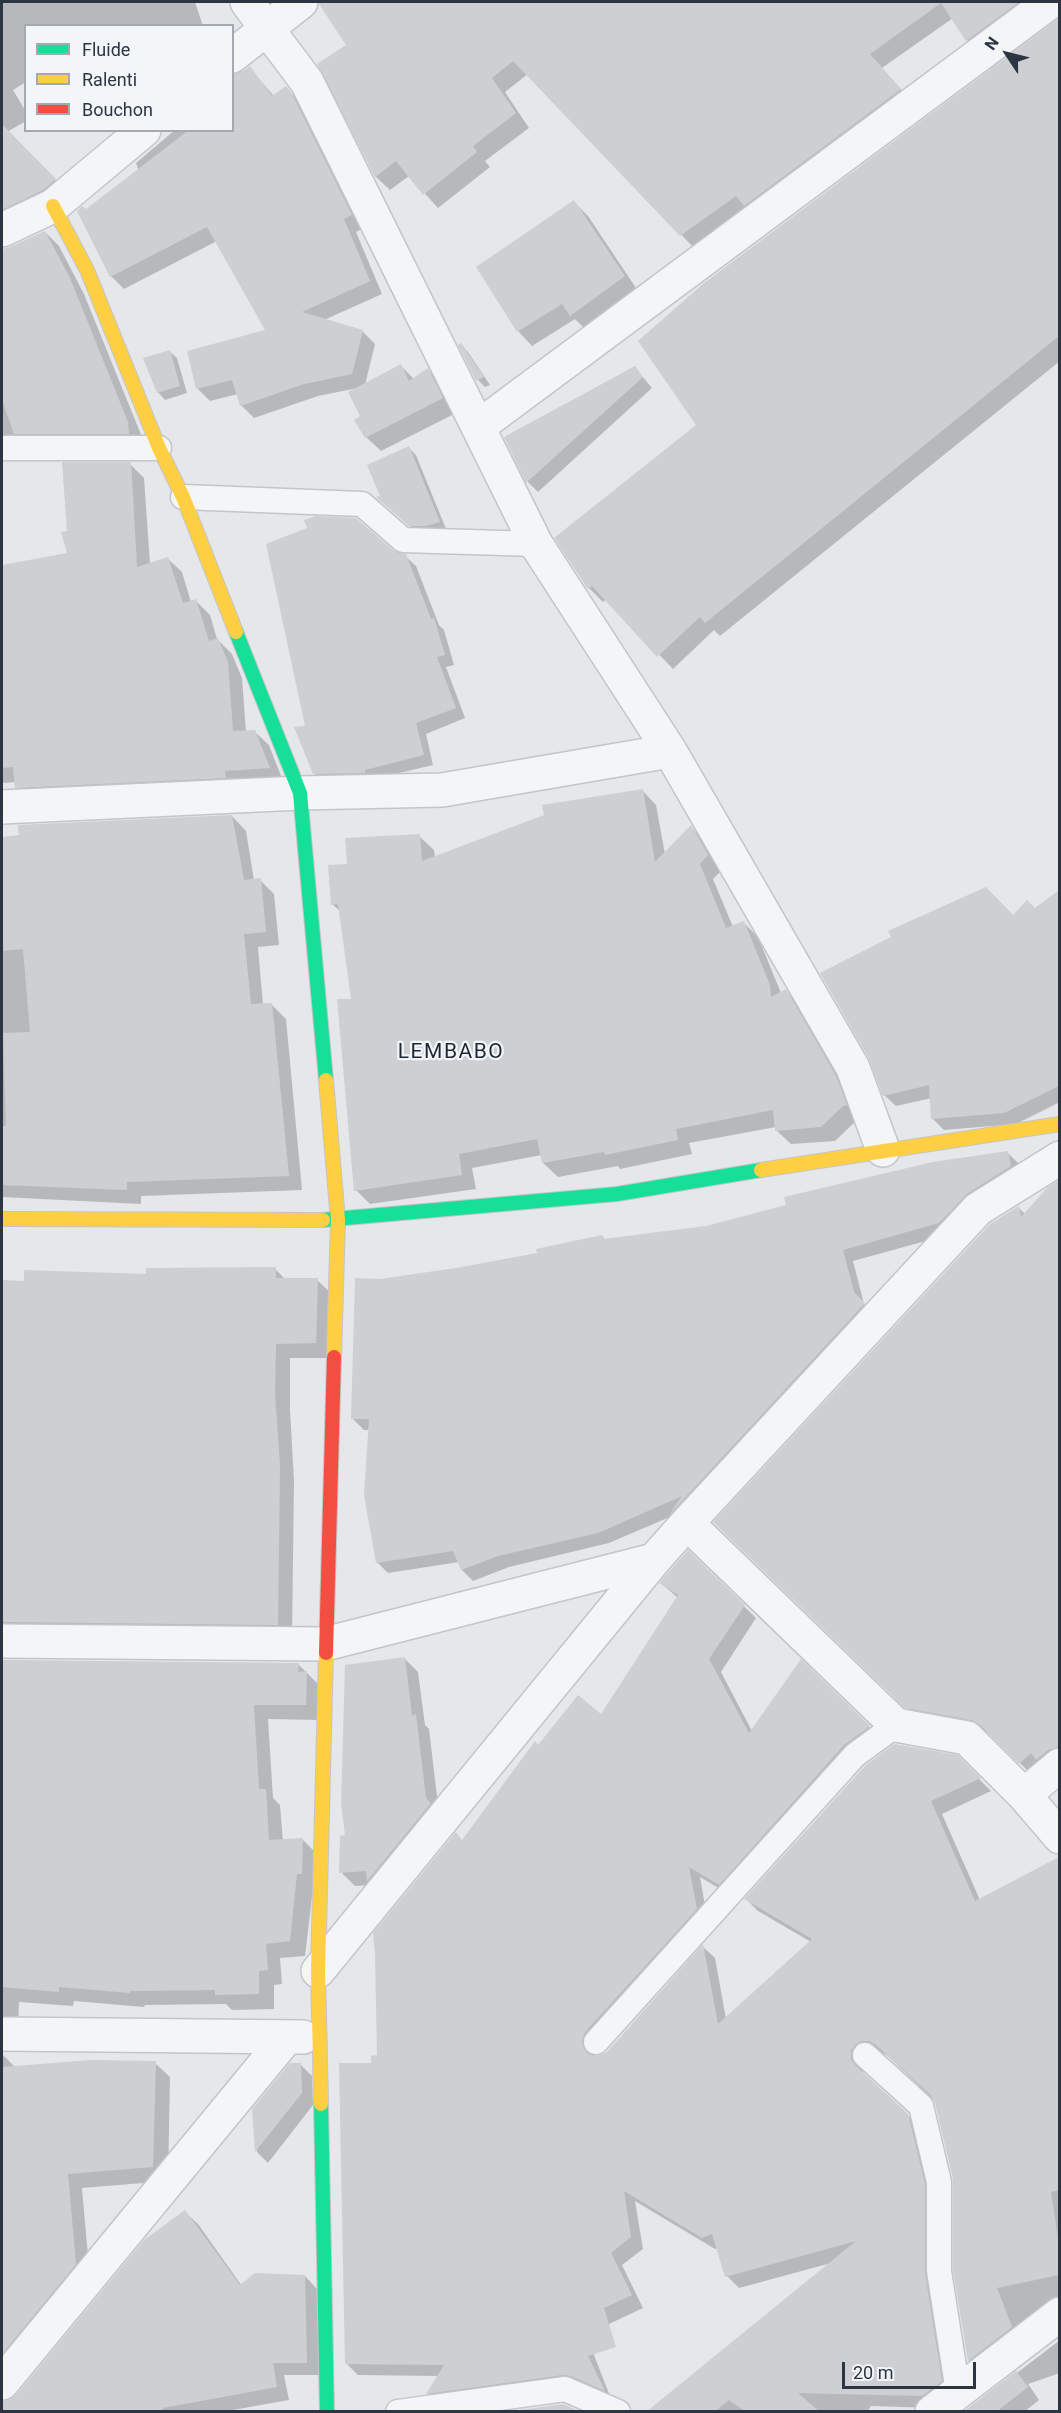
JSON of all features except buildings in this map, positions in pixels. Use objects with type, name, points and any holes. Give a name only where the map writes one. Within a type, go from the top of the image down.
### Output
[{"type":"street","points":[[247,2],[307,82],[536,544],[670,751],[853,1068],[882,1150]]},
{"type":"street","points":[[234,54],[301,2]]},
{"type":"street","points":[[477,427],[1050,2]]},
{"type":"street","points":[[2,230],[53,206],[142,132]]},
{"type":"street","points":[[53,206],[87,270],[159,448],[183,497],[300,793],[338,1220],[318,1971],[302,2037],[327,2412]]},
{"type":"street","points":[[2,807],[300,793],[442,790],[670,751]]},
{"type":"street","points":[[2,1219],[338,1220],[617,1194],[882,1150],[1059,1124]]},
{"type":"street","points":[[318,1971],[654,1560],[687,1523],[978,1209],[1059,1158]]},
{"type":"street","points":[[687,1523],[896,1725],[967,1738],[1024,1795],[1059,1838]]},
{"type":"street","points":[[2,1641],[325,1644],[654,1560]]},
{"type":"street","points":[[1024,1795],[1059,1765]]},
{"type":"street","points":[[2,2034],[302,2037]]},
{"type":"street","points":[[2,2383],[302,2037]]},
{"type":"street","points":[[932,2412],[1059,2314]]},
{"type":"lane","points":[[2,448],[159,448]]},
{"type":"lane","points":[[183,497],[362,504],[403,540],[536,544]]},
{"type":"lane","points":[[596,2042],[855,1755],[896,1725]]},
{"type":"lane","points":[[865,2055],[921,2106],[939,2182],[939,2271],[958,2392]]},
{"type":"lane","points":[[398,2412],[566,2389],[618,2412]]},
{"type":"traffic: fast","points":[[236,632],[300,793],[326,1080]]},
{"type":"traffic: fast","points":[[323,1220],[617,1194],[761,1170]]},
{"type":"traffic: fast","points":[[321,2104],[327,2412]]},
{"type":"traffic: slow","points":[[53,206],[87,270],[159,448],[183,497],[236,632]]},
{"type":"traffic: slow","points":[[326,1080],[338,1220],[334,1357]]},
{"type":"traffic: slow","points":[[761,1170],[1060,1124]]},
{"type":"traffic: slow","points":[[2,1219],[323,1220]]},
{"type":"traffic: slow","points":[[321,2104],[318,1971],[326,1653]]},
{"type":"traffic: jam","points":[[326,1653],[334,1357]]},
{"type":"district","name":"LEMBABO","points":[[451,1053]]}]
